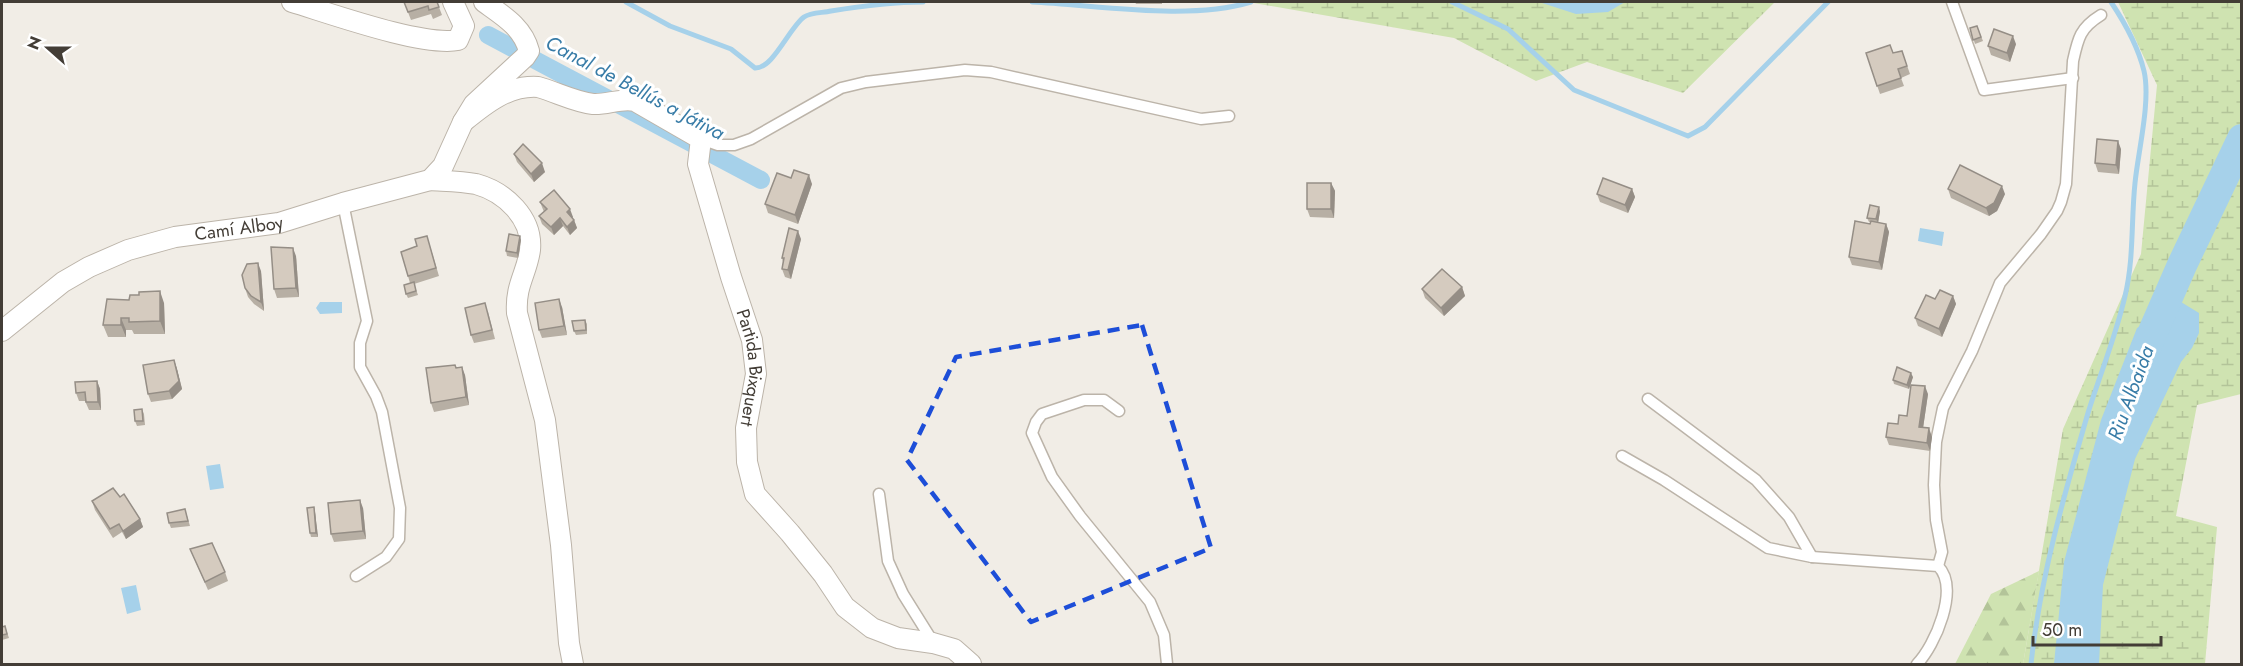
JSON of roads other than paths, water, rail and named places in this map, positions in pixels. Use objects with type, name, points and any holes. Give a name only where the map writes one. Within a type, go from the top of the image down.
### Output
[{"type":"street","points":[[292,2],[403,34],[450,42],[458,40],[464,26],[453,2]]},
{"type":"street","points":[[430,180],[443,166],[463,122],[483,94],[530,51],[526,38],[514,25],[484,2]]},
{"type":"street","points":[[463,122],[489,100],[519,88],[538,87],[590,104],[635,101],[700,140]]},
{"type":"street","name":"Partida Bixquert","points":[[700,140],[698,164],[752,340],[756,374],[746,428],[747,462],[754,494],[803,549],[844,607],[872,628],[898,638],[933,643],[954,649],[971,664]]},
{"type":"street","points":[[430,180],[474,184],[486,188],[515,207],[527,226],[530,251],[516,298],[517,313],[545,420],[573,664]]},
{"type":"street","name":"Camí Alboy","points":[[2,331],[63,282],[89,267],[128,250],[175,237],[279,223],[430,180]]},
{"type":"lane","points":[[1952,2],[1984,90],[2073,78]]},
{"type":"lane","points":[[1938,566],[1941,552],[1934,485],[1936,442],[1941,415],[1972,351],[2000,283],[2041,234],[2061,202],[2066,183],[2073,61],[2077,42],[2087,24],[2101,15]]},
{"type":"lane","points":[[700,140],[718,145],[734,145],[841,88],[866,82],[965,70],[991,72],[1201,119],[1229,116]]},
{"type":"lane","points":[[344,203],[367,321],[360,343],[360,367],[382,412],[400,508],[399,539],[386,557],[356,576]]},
{"type":"lane","points":[[1648,399],[1756,480],[1789,517],[1812,557]]},
{"type":"lane","points":[[1119,411],[1104,400],[1084,400],[1042,414],[1032,433],[1052,477],[1080,516],[1150,602],[1164,636],[1167,664]]},
{"type":"lane","points":[[1622,456],[1664,480],[1761,545],[1778,551],[1812,557],[1938,566],[1943,571],[1947,586],[1941,619],[1934,640],[1917,664]]},
{"type":"lane","points":[[879,494],[888,561],[903,594],[933,643]]},
{"type":"water","points":[[1539,2],[1625,2],[1608,12],[1576,14]]},
{"type":"water","points":[[1920,228],[1944,232],[1942,246],[1918,241]]},
{"type":"water","points":[[320,302],[342,302],[342,313],[320,314],[316,308]]},
{"type":"water","points":[[2181,302],[2199,313],[2199,333],[2192,348],[2181,362],[2135,459],[2103,585],[2099,664],[2054,664],[2064,562],[2101,420],[2137,328]]},
{"type":"water","points":[[220,464],[224,488],[210,490],[206,466]]},
{"type":"water","points":[[136,585],[141,610],[127,614],[121,588]]},
{"type":"waterway","points":[[626,2],[670,26],[731,49],[755,68],[762,67],[768,62],[798,22],[807,15],[877,5],[923,2]]},
{"type":"waterway","points":[[1032,2],[1171,11],[1226,8],[1251,2]]},
{"type":"waterway","points":[[1452,2],[1508,29],[1574,90],[1688,136],[1705,127],[1828,2]]},
{"type":"waterway","points":[[2031,664],[2040,600],[2054,537],[2088,413],[2113,340],[2130,268],[2135,183],[2145,111],[2146,83],[2135,44],[2111,2]]},
{"type":"waterway","name":"Canal de Bellús a Játiva","points":[[488,35],[761,180]]},
{"type":"waterway","name":"Riu Albaida","points":[[2145,350],[2182,265],[2242,139]]}]
